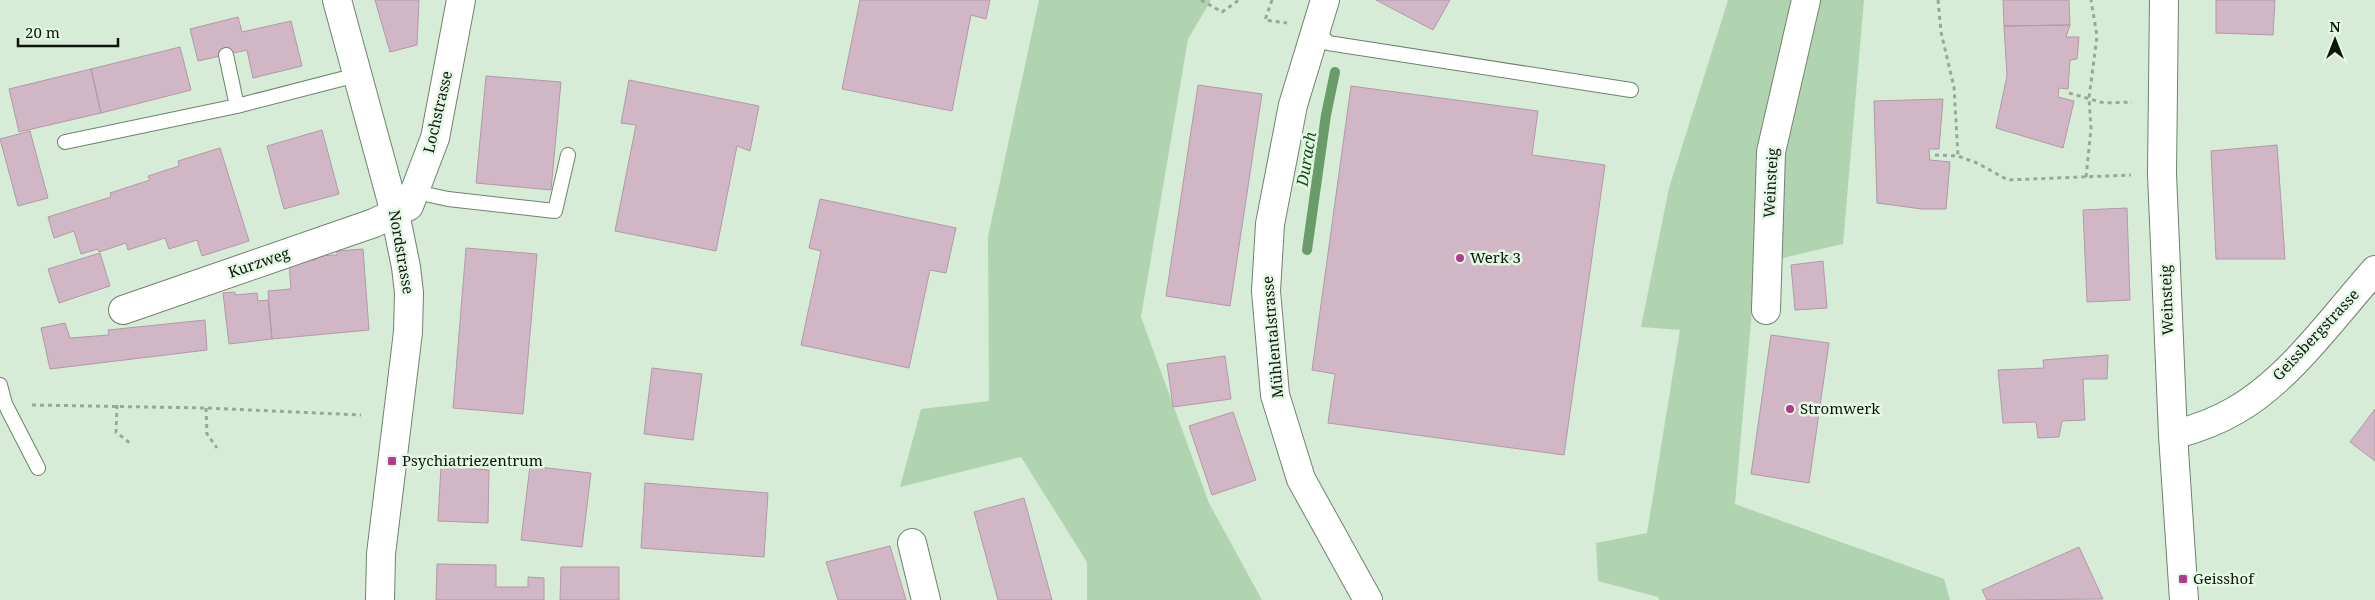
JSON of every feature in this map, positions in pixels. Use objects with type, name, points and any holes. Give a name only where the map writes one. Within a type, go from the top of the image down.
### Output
[{"type":"street","name":"Nordstrasse","points":[[338,0],[395,213],[406,267],[409,313],[381,554],[380,600]]},
{"type":"street","name":"Lochstrasse","points":[[395,213],[409,206],[416,192],[435,138],[461,0]]},
{"type":"street","name":"Mühlentalstrasse","points":[[1325,0],[1315,27],[1293,105],[1270,224],[1266,291],[1275,396],[1301,479],[1368,600]]},
{"type":"street","name":"Weinsteig","points":[[1766,310],[1771,152],[1806,0]]},
{"type":"street","name":"Weinsteig","points":[[2164,0],[2162,174],[2173,436],[2184,600]]},
{"type":"street","name":"Kurzweg","points":[[123,310],[374,223],[395,213]]},
{"type":"street","name":"Geissbergstrasse","points":[[2173,436],[2204,427],[2238,409],[2258,394],[2287,370],[2375,270]]},
{"type":"street","points":[[912,543],[926,600]]},
{"type":"lane","points":[[1315,27],[1328,43],[1631,90]]},
{"type":"lane","points":[[226,55],[237,106]]},
{"type":"lane","points":[[65,142],[237,106],[357,75]]},
{"type":"lane","points":[[416,192],[448,199],[555,212],[568,155]]},
{"type":"lane","points":[[0,385],[5,404],[38,468]]},
{"type":"path","points":[[1201,0],[1222,12],[1239,0]]},
{"type":"path","points":[[1272,0],[1265,20],[1315,27]]},
{"type":"path","points":[[1938,0],[1941,32],[1954,87],[1958,156]]},
{"type":"path","points":[[2086,177],[2091,129],[2089,98],[2097,36],[2091,0]]},
{"type":"path","points":[[2069,93],[2104,102],[2163,101]]},
{"type":"path","points":[[1935,155],[1958,156],[1977,162],[2008,180],[2162,174]]},
{"type":"path","points":[[5,404],[206,408],[361,416]]},
{"type":"path","points":[[117,406],[116,432],[131,444]]},
{"type":"path","points":[[206,408],[207,434],[217,448]]},
{"type":"green space","points":[[1039,0],[1211,0],[1188,39],[1141,317],[1209,503],[1262,600],[1087,600],[1087,562],[1021,457],[900,487],[921,409],[989,401],[988,237]]},
{"type":"green space","points":[[1728,0],[1864,0],[1843,244],[1756,264],[1735,504],[1944,579],[1950,600],[1659,600],[1658,597],[1598,581],[1596,543],[1647,533],[1680,330],[1641,327],[1669,188]]},
{"type":"building","points":[[375,0],[419,0],[417,45],[390,52]]},
{"type":"building","points":[[860,0],[990,0],[986,19],[971,15],[952,111],[842,89]]},
{"type":"building","points":[[1376,0],[1450,0],[1433,30]]},
{"type":"building","points":[[2003,0],[2069,0],[2070,25],[2004,26]]},
{"type":"building","points":[[2216,0],[2275,0],[2273,35],[2216,33]]},
{"type":"building","points":[[238,17],[242,32],[291,21],[302,66],[253,78],[247,50],[198,61],[190,29]]},
{"type":"building","points":[[2070,25],[2066,37],[2079,37],[2077,59],[2070,60],[2068,89],[2059,88],[2058,97],[2074,101],[2063,148],[1996,128],[2007,76],[2004,26]]},
{"type":"building","points":[[180,47],[191,90],[101,113],[91,69]]},
{"type":"building","points":[[91,69],[101,113],[19,132],[9,89]]},
{"type":"building","points":[[486,76],[561,82],[551,190],[476,183]]},
{"type":"building","points":[[629,80],[759,106],[750,151],[737,146],[716,251],[615,231],[636,125],[621,123]]},
{"type":"building","points":[[1198,85],[1262,94],[1230,306],[1166,296]]},
{"type":"building","name":"Werk 3","points":[[1351,86],[1538,111],[1532,155],[1605,165],[1564,455],[1328,423],[1335,374],[1312,370]]},
{"type":"building","points":[[1943,99],[1939,149],[1929,149],[1930,160],[1950,162],[1946,209],[1922,209],[1877,203],[1874,101]]},
{"type":"building","points":[[322,130],[339,194],[284,209],[267,146]]},
{"type":"building","points":[[30,131],[48,198],[18,206],[0,139]]},
{"type":"building","points":[[2277,145],[2285,259],[2216,259],[2211,151]]},
{"type":"building","points":[[220,148],[249,241],[202,256],[197,240],[169,249],[165,238],[128,250],[126,243],[99,252],[98,249],[81,254],[74,231],[54,238],[48,217],[111,197],[110,193],[150,180],[148,176],[179,166],[178,161]]},
{"type":"building","points":[[820,199],[956,228],[946,273],[930,270],[909,368],[801,345],[821,251],[809,248]]},
{"type":"building","points":[[2127,208],[2130,300],[2087,302],[2083,210]]},
{"type":"building","points":[[466,248],[537,254],[523,414],[453,408]]},
{"type":"building","points":[[363,249],[369,330],[272,339],[268,291],[291,289],[289,262],[315,260],[314,256],[337,255],[337,251]]},
{"type":"building","points":[[100,253],[110,286],[59,303],[48,269]]},
{"type":"building","points":[[1823,261],[1827,308],[1795,310],[1791,265]]},
{"type":"building","points":[[235,292],[235,295],[257,293],[258,301],[268,300],[272,339],[229,344],[223,293]]},
{"type":"building","points":[[205,320],[207,350],[50,369],[41,328],[65,323],[70,338],[109,335],[108,330]]},
{"type":"building","name":"Stromwerk","points":[[1771,335],[1829,343],[1809,483],[1751,474]]},
{"type":"building","points":[[2108,355],[2107,379],[2083,379],[2085,420],[2062,421],[2059,437],[2038,438],[2036,422],[2003,423],[1998,370],[2044,368],[2043,360]]},
{"type":"building","points":[[1225,356],[1231,399],[1173,407],[1167,364]]},
{"type":"building","points":[[652,368],[702,374],[693,440],[644,434]]},
{"type":"building","points":[[2375,409],[2375,461],[2350,442]]},
{"type":"building","points":[[1233,412],[1256,480],[1212,495],[1189,426]]},
{"type":"building","points":[[441,466],[489,470],[488,523],[438,521]]},
{"type":"building","points":[[530,466],[591,473],[582,547],[521,540]]},
{"type":"building","points":[[645,483],[768,493],[764,557],[641,548]]},
{"type":"building","points":[[1024,498],[1052,600],[998,600],[974,512]]},
{"type":"building","points":[[890,546],[906,600],[838,600],[826,562]]},
{"type":"building","points":[[2079,547],[2103,599],[1987,600],[1982,590]]},
{"type":"building","points":[[437,564],[496,565],[496,587],[528,587],[528,577],[544,578],[544,600],[436,600]]},
{"type":"building","points":[[561,567],[619,567],[619,600],[560,600]]},
{"type":"waterway","name":"Durach","points":[[1307,250],[1326,115],[1335,72]]},
{"type":"place","name":"Werk 3","points":[[1460,258]]},
{"type":"place","name":"Stromwerk","points":[[1790,409]]},
{"type":"place","name":"Psychiatriezentrum","points":[[392,461]]},
{"type":"place","name":"Geisshof","points":[[2183,579]]}]
